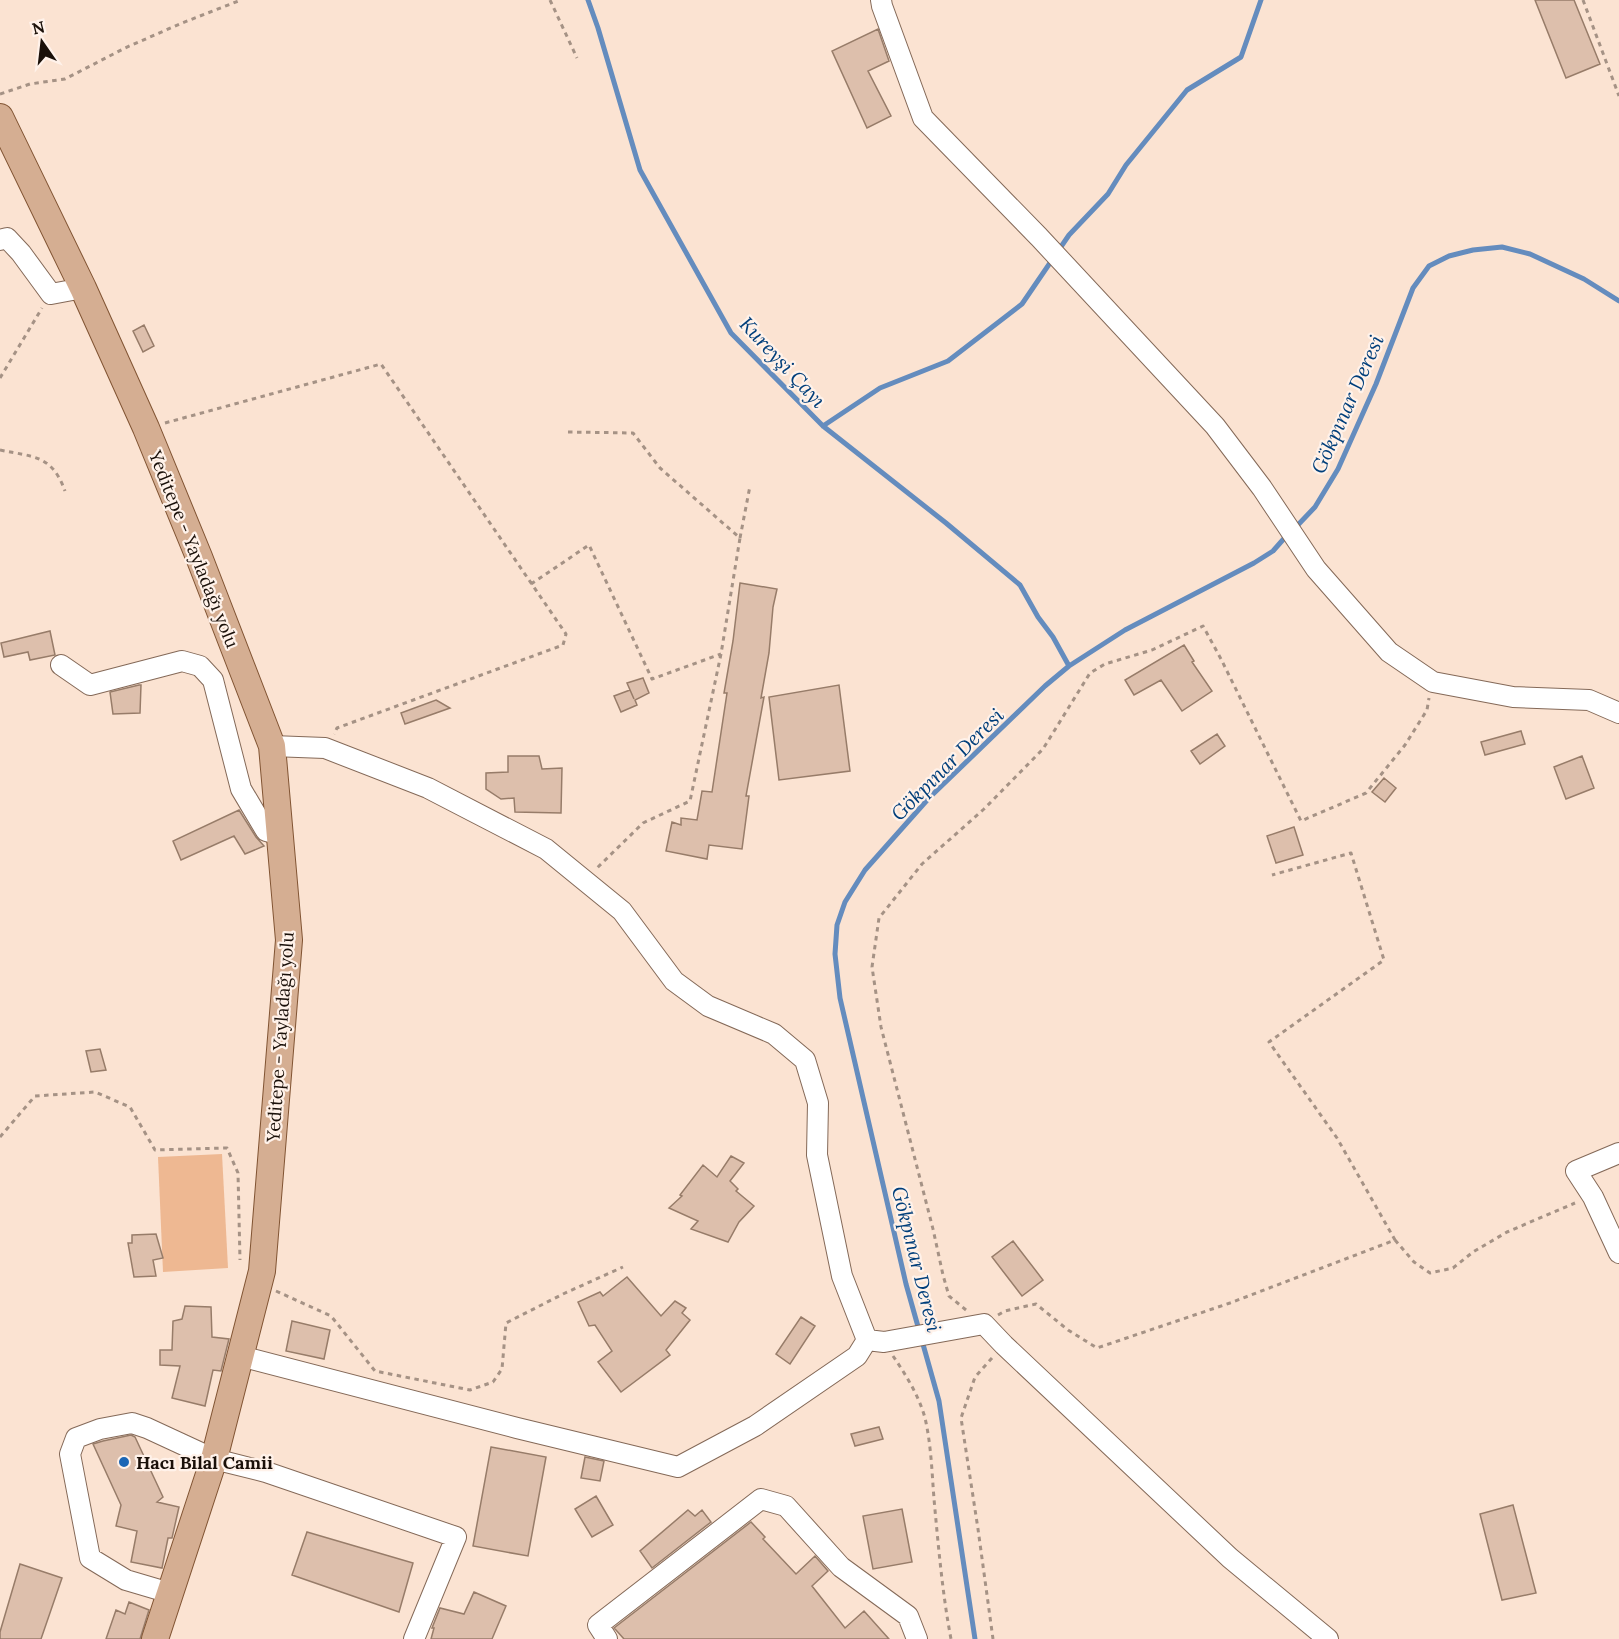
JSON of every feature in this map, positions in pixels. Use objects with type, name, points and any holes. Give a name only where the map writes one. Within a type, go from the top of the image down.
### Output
[{"type":"main road","name":"Yeditepe - Yayladağı yolu","points":[[0,117],[83,288],[146,428],[272,746],[289,940],[263,1259],[214,1459],[155,1639]]},
{"type":"street","points":[[881,0],[923,118],[1039,237],[1215,426],[1262,488],[1316,569],[1389,652],[1433,682],[1513,697],[1589,700],[1619,713]]},
{"type":"street","points":[[0,240],[7,238],[51,294],[83,288]]},
{"type":"street","points":[[61,665],[90,685],[182,661],[200,666],[213,680],[241,789],[266,831],[280,835]]},
{"type":"street","points":[[272,746],[325,748],[428,788],[546,849],[622,911],[674,981],[708,1006],[774,1034],[805,1060],[818,1103],[817,1155],[842,1276],[876,1341]]},
{"type":"street","points":[[1619,1153],[1576,1171],[1593,1197],[1619,1253]]},
{"type":"street","points":[[240,1356],[678,1467],[754,1426],[876,1341],[984,1324],[1230,1558],[1328,1639]]},
{"type":"street","points":[[170,1593],[126,1580],[90,1558],[70,1454],[76,1438],[100,1429],[132,1423],[214,1459],[266,1472],[456,1537],[414,1639]]},
{"type":"street","points":[[607,1639],[598,1625],[761,1499],[786,1506],[841,1567],[908,1616],[917,1639]]},
{"type":"path","points":[[0,94],[30,84],[65,79],[153,36],[241,0]]},
{"type":"path","points":[[550,0],[577,58]]},
{"type":"path","points":[[1583,0],[1619,96]]},
{"type":"path","points":[[0,378],[27,330],[51,294]]},
{"type":"path","points":[[146,428],[381,364],[566,634],[563,645],[337,728],[325,748]]},
{"type":"path","points":[[568,432],[633,434],[660,468],[740,538]]},
{"type":"path","points":[[0,450],[42,459],[59,475],[65,491]]},
{"type":"path","points":[[585,881],[643,823],[690,801],[721,654],[750,486]]},
{"type":"path","points":[[531,584],[589,545],[652,679],[721,654]]},
{"type":"path","points":[[1395,1240],[1230,1303],[1096,1348],[1068,1330],[1036,1304],[1005,1311],[984,1324],[949,1296],[942,1275],[933,1228],[881,1027],[872,967],[879,918],[922,864],[984,809],[1043,750],[1090,673],[1105,664],[1152,650],[1203,627],[1301,821],[1366,793],[1405,745],[1416,727],[1426,710],[1433,682]]},
{"type":"path","points":[[1272,875],[1351,853],[1383,960],[1269,1042],[1337,1138],[1395,1240],[1414,1262],[1430,1273],[1453,1268],[1473,1251],[1507,1232],[1568,1205],[1593,1197]]},
{"type":"path","points":[[0,1137],[35,1096],[95,1092],[130,1107],[155,1150],[227,1148],[238,1173],[240,1260]]},
{"type":"path","points":[[259,1282],[331,1316],[375,1371],[470,1390],[493,1382],[502,1369],[506,1323],[622,1267]]},
{"type":"path","points":[[876,1341],[909,1381],[925,1416],[951,1639]]},
{"type":"path","points":[[993,1639],[962,1418],[975,1377],[1004,1345]]},
{"type":"shaded area","points":[[222,1154],[228,1268],[163,1272],[158,1157]]},
{"type":"building","points":[[1535,0],[1574,0],[1600,64],[1566,78]]},
{"type":"building","points":[[878,29],[889,61],[868,71],[891,116],[867,128],[832,51]]},
{"type":"building","points":[[144,325],[154,346],[143,352],[133,331]]},
{"type":"building","points":[[740,583],[777,589],[761,698],[764,697],[746,796],[749,796],[742,849],[709,845],[707,859],[666,851],[672,822],[681,825],[681,818],[697,820],[702,791],[712,792]]},
{"type":"building","points":[[50,631],[55,655],[30,660],[28,652],[4,657],[1,643]]},
{"type":"building","points":[[1184,645],[1194,661],[1192,662],[1212,691],[1182,711],[1161,680],[1134,695],[1125,680]]},
{"type":"building","points":[[643,678],[649,693],[635,700],[637,705],[621,712],[614,696],[630,690],[634,699],[627,683]]},
{"type":"building","points":[[141,685],[140,713],[113,714],[110,692]]},
{"type":"building","points":[[839,685],[850,771],[779,780],[769,697]]},
{"type":"building","points":[[436,700],[450,708],[405,724],[401,713]]},
{"type":"building","points":[[1521,731],[1525,744],[1485,755],[1481,742]]},
{"type":"building","points":[[1217,734],[1225,746],[1200,764],[1191,751]]},
{"type":"building","points":[[508,756],[539,756],[542,769],[562,768],[561,813],[515,812],[514,798],[501,799],[486,789],[486,773],[508,772]]},
{"type":"building","points":[[1582,756],[1594,788],[1566,799],[1554,767]]},
{"type":"building","points":[[1384,778],[1396,788],[1385,802],[1372,792]]},
{"type":"building","points":[[239,810],[264,846],[245,854],[234,836],[181,860],[173,841]]},
{"type":"building","points":[[1294,827],[1303,855],[1276,863],[1267,836]]},
{"type":"building","points":[[100,1049],[106,1070],[91,1072],[86,1051]]},
{"type":"building","points":[[731,1156],[744,1163],[730,1181],[738,1189],[736,1191],[754,1206],[739,1222],[728,1242],[691,1229],[698,1221],[669,1208],[682,1196],[680,1195],[703,1165],[717,1177]]},
{"type":"building","points":[[156,1234],[163,1258],[153,1260],[156,1276],[134,1277],[128,1243],[132,1243],[132,1235]]},
{"type":"building","points":[[1013,1241],[1043,1280],[1022,1296],[992,1257]]},
{"type":"building","points":[[627,1277],[661,1316],[675,1301],[686,1308],[682,1313],[690,1320],[666,1350],[670,1355],[621,1392],[598,1362],[612,1351],[595,1325],[589,1326],[578,1302],[600,1292],[603,1296]]},
{"type":"building","points":[[185,1306],[211,1307],[212,1337],[229,1339],[221,1371],[213,1370],[205,1406],[172,1398],[180,1366],[160,1365],[160,1350],[172,1350],[173,1321],[182,1319]]},
{"type":"building","points":[[801,1317],[815,1326],[790,1364],[776,1354]]},
{"type":"building","points":[[292,1321],[330,1330],[324,1359],[286,1351]]},
{"type":"building","points":[[879,1427],[883,1439],[855,1446],[851,1434]]},
{"type":"building","points":[[131,1435],[135,1437],[163,1497],[157,1502],[179,1507],[172,1538],[168,1538],[162,1568],[131,1562],[137,1531],[116,1526],[121,1505],[93,1444]]},
{"type":"building","points":[[491,1447],[546,1457],[528,1556],[473,1546]]},
{"type":"building","points":[[585,1457],[604,1461],[600,1481],[581,1478]]},
{"type":"building","points":[[596,1496],[613,1525],[592,1537],[575,1509]]},
{"type":"building","points":[[1513,1505],[1536,1593],[1502,1600],[1480,1514]]},
{"type":"building","points":[[902,1509],[912,1562],[873,1569],[863,1516]]},
{"type":"building","points":[[688,1510],[695,1516],[702,1510],[711,1522],[652,1568],[640,1551]]},
{"type":"building","points":[[751,1522],[765,1537],[763,1539],[796,1574],[815,1556],[828,1571],[812,1586],[845,1628],[864,1611],[889,1639],[624,1639],[614,1628]]},
{"type":"building","points":[[307,1532],[413,1563],[399,1612],[292,1575]]},
{"type":"building","points":[[20,1564],[62,1578],[41,1639],[0,1639],[0,1632]]},
{"type":"building","points":[[474,1592],[506,1606],[492,1639],[431,1639],[434,1628],[432,1628],[440,1608],[464,1614]]},
{"type":"building","points":[[129,1602],[149,1610],[140,1639],[106,1639],[116,1610],[125,1614]]},
{"type":"waterway","name":"Kureyşi Çayı","points":[[588,0],[640,170],[731,333],[823,426],[1020,585],[1069,666]]},
{"type":"waterway","points":[[823,426],[880,388],[948,361],[1022,304],[1069,235],[1108,194],[1126,165],[1187,90],[1241,57],[1261,0]]},
{"type":"waterway","name":"Gökpınar Deresi","points":[[1295,528],[1315,507],[1338,469],[1376,384],[1413,288],[1429,266],[1449,256],[1473,250],[1502,247],[1530,254],[1584,279],[1619,301]]},
{"type":"waterway","name":"Gökpınar Deresi","points":[[975,1639],[939,1401],[906,1284],[840,998],[835,954],[837,925],[845,902],[865,870],[929,798],[1045,686],[1069,666],[1125,630],[1254,563],[1273,551],[1288,534]]},
{"type":"place","name":"Hacı Bilal Camii","points":[[124,1462]]}]
